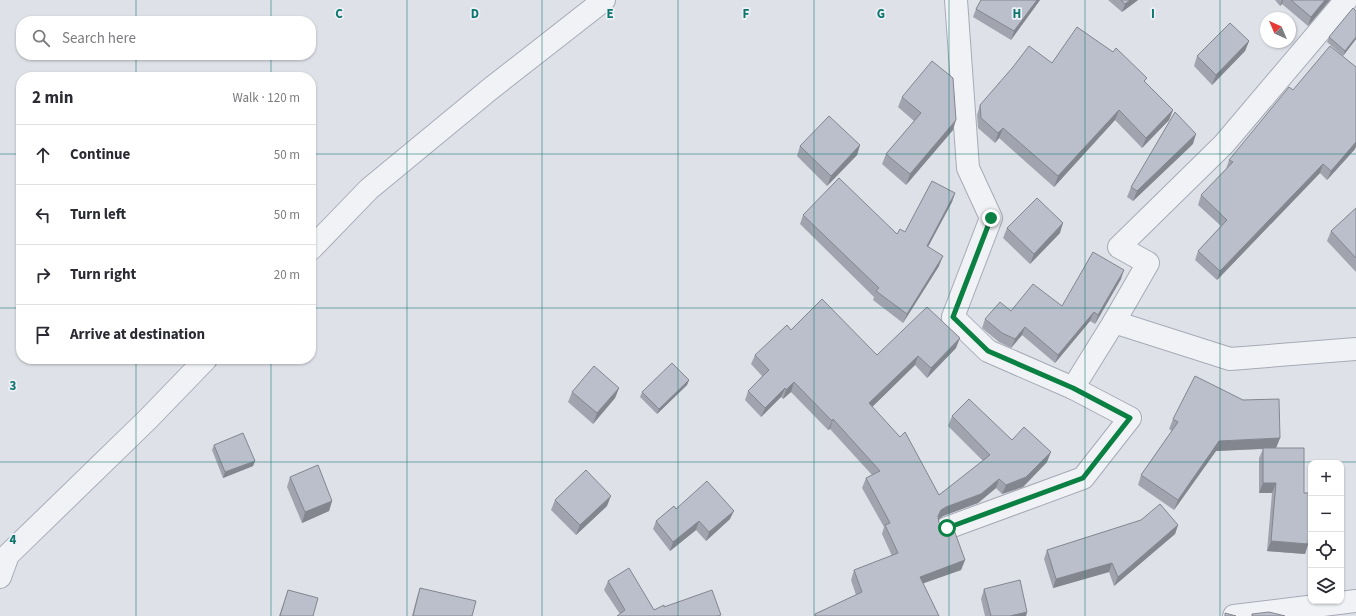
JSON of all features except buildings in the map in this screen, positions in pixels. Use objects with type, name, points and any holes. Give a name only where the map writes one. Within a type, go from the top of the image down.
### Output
[{"type":"street","points":[[316,244],[369,189],[489,90],[604,0]]},
{"type":"street","points":[[947,528],[1083,478],[1130,418],[1073,388],[988,351],[953,317],[991,218],[968,168],[956,0]]},
{"type":"street","points":[[1073,388],[1114,322],[1148,263],[1119,247],[1224,144],[1346,0]]},
{"type":"street","points":[[1114,322],[1230,359],[1356,349]]},
{"type":"street","points":[[0,577],[8,556],[148,419],[201,364]]},
{"type":"street","points":[[1234,616],[1356,601]]},
{"type":"route","points":[[947,528],[1083,478],[1130,418],[1073,388],[988,351],[953,317],[991,218]]}]
